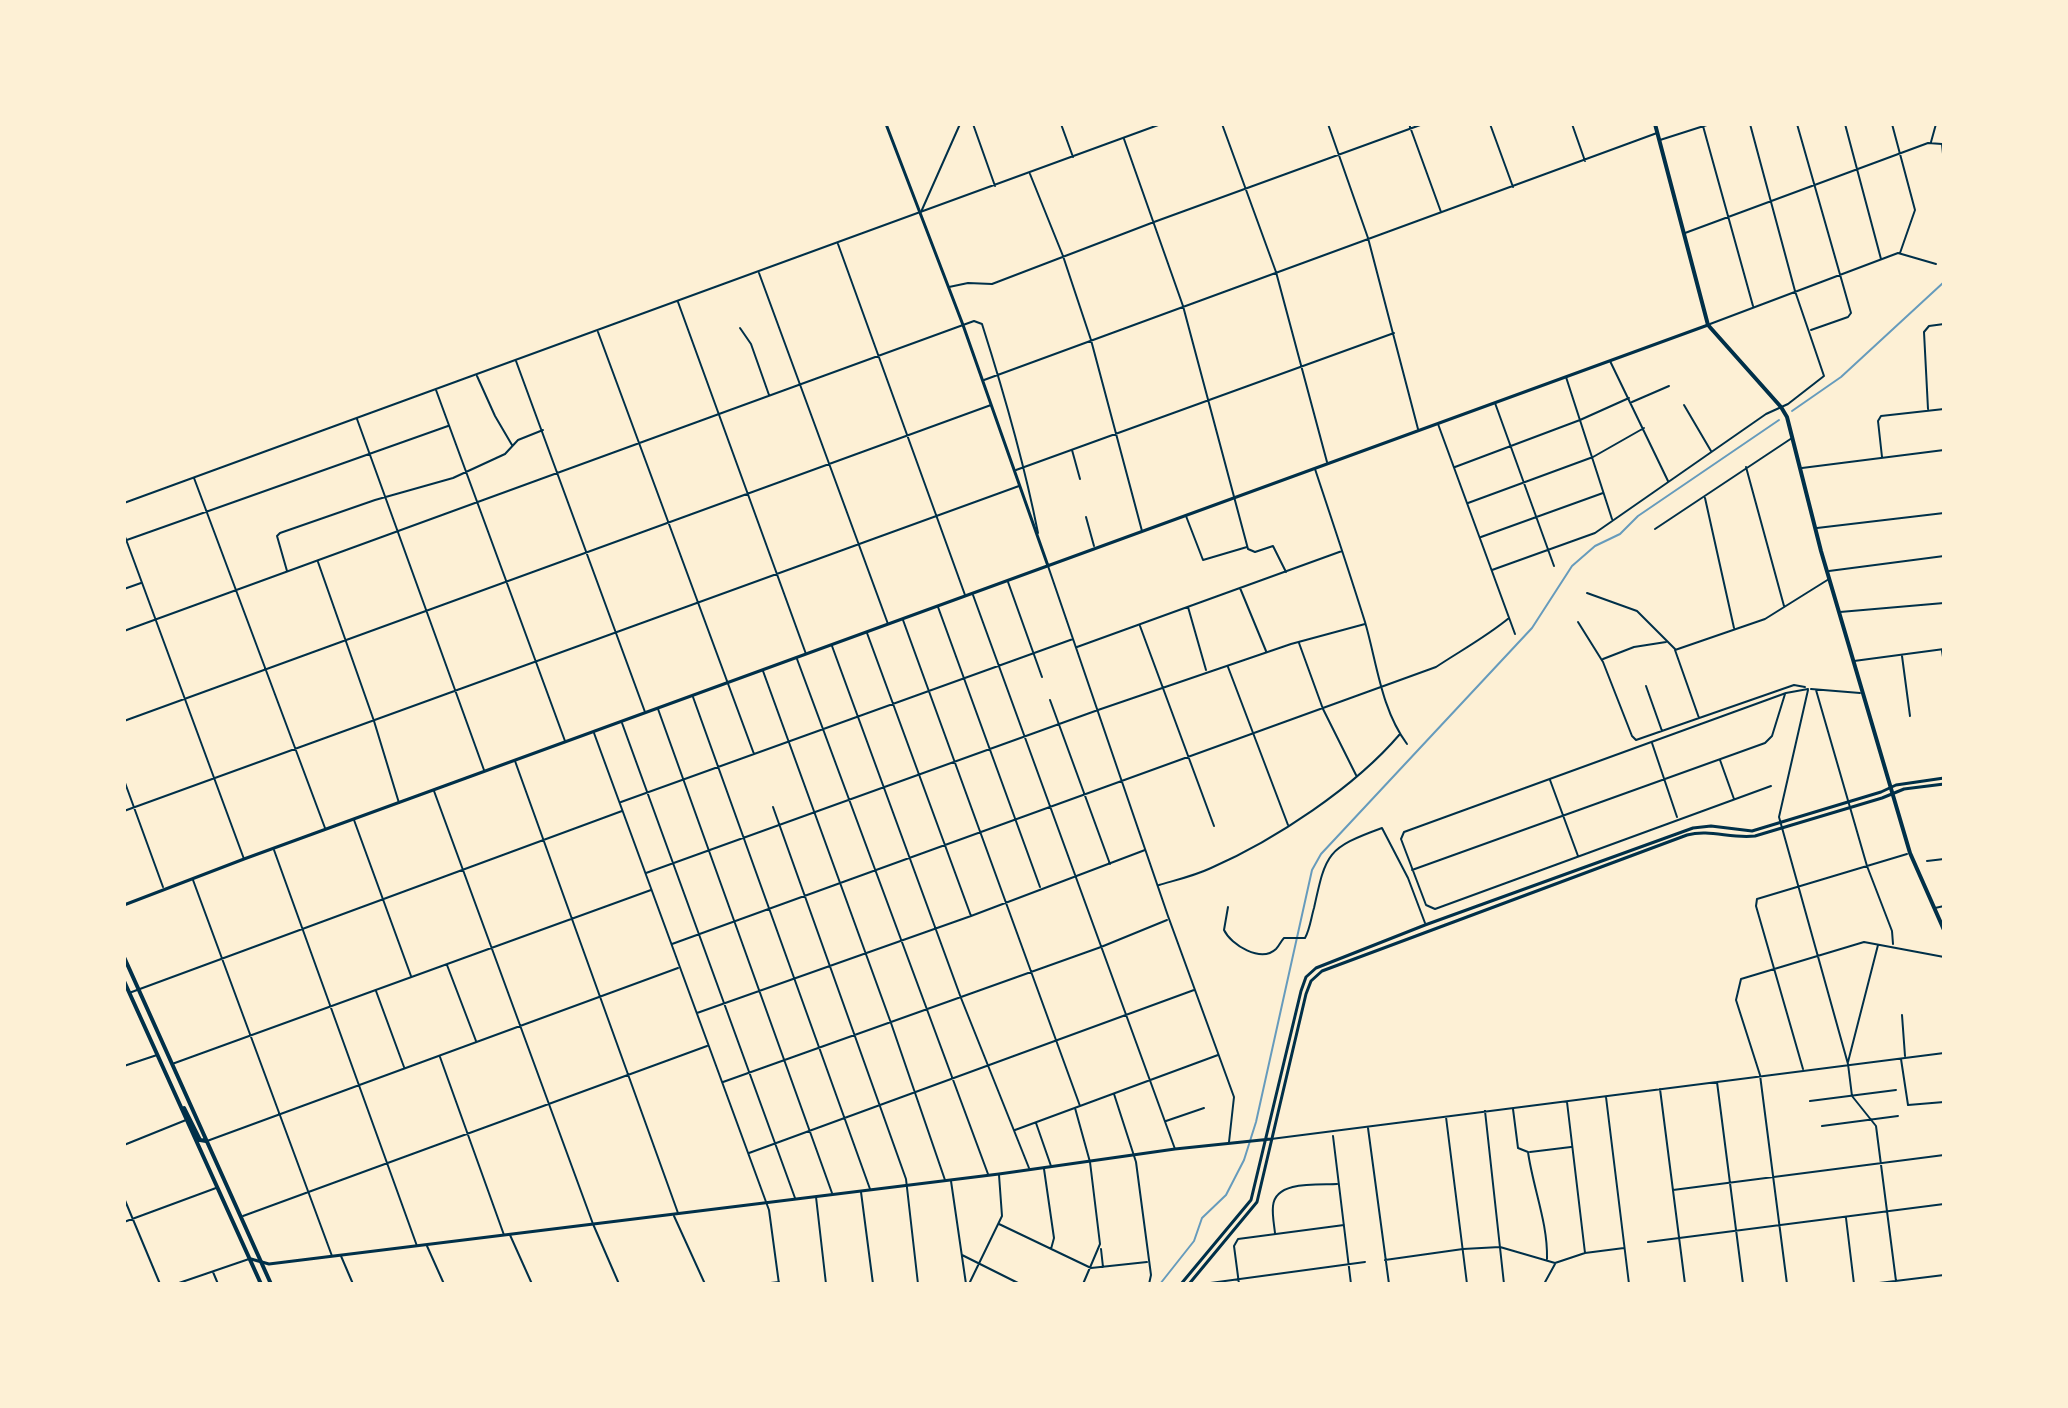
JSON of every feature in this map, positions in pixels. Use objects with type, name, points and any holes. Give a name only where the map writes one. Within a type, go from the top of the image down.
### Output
[{"type":"main road","points":[[886,124],[963,325],[1048,566]]},
{"type":"main road","points":[[1655,124],[1708,325],[1781,407],[1789,422],[1827,571],[1910,853],[1944,930]]},
{"type":"main road","points":[[124,905],[1708,325]]},
{"type":"main road","points":[[1848,805],[1890,787],[1944,781]]},
{"type":"main road","points":[[1189,1284],[1255,1206],[1306,994],[1311,981],[1322,971],[1687,835],[1707,832],[1748,837],[1904,789],[1944,781]]},
{"type":"main road","points":[[1181,1284],[1251,1200],[1301,991],[1309,973],[1323,964],[1425,925],[1693,828],[1711,826],[1746,831],[1780,826]]},
{"type":"main road","points":[[124,957],[271,1284]]},
{"type":"main road","points":[[125,985],[261,1284]]},
{"type":"main road","points":[[174,1093],[200,1140],[207,1141]]},
{"type":"main road","points":[[250,1259],[262,1264],[426,1245],[1271,1139]]},
{"type":"street","points":[[920,213],[960,124]]},
{"type":"street","points":[[973,124],[995,186]]},
{"type":"street","points":[[1061,124],[1073,158]]},
{"type":"street","points":[[124,503],[1161,124]]},
{"type":"street","points":[[1222,124],[1276,272],[1328,463]]},
{"type":"street","points":[[1328,124],[1368,238],[1419,430]]},
{"type":"street","points":[[948,287],[968,283],[992,284],[1410,126],[1423,124]]},
{"type":"street","points":[[1490,124],[1513,187]]},
{"type":"street","points":[[1572,124],[1585,161]]},
{"type":"street","points":[[1659,140],[1710,124]]},
{"type":"street","points":[[1492,570],[1595,533],[1824,376],[1795,291],[1750,124]]},
{"type":"street","points":[[1797,124],[1850,316],[1810,331]]},
{"type":"street","points":[[1845,124],[1881,260]]},
{"type":"street","points":[[1892,124],[1915,210],[1900,253]]},
{"type":"street","points":[[1931,142],[1936,124]]},
{"type":"street","points":[[1410,126],[1441,212]]},
{"type":"street","points":[[1703,126],[1754,307]]},
{"type":"street","points":[[983,381],[1657,133]]},
{"type":"street","points":[[1123,138],[1183,306],[1248,547],[1255,552],[1273,546],[1286,572]]},
{"type":"street","points":[[1683,234],[1931,142],[1943,146],[1944,164]]},
{"type":"street","points":[[1030,173],[1063,256],[1091,340],[1142,531]]},
{"type":"street","points":[[837,243],[966,596]]},
{"type":"street","points":[[1708,325],[1900,253],[1936,264]]},
{"type":"street","points":[[758,272],[888,624]]},
{"type":"street","points":[[678,301],[806,654]]},
{"type":"street","points":[[124,631],[974,321],[981,322],[998,375],[1024,467],[1039,538]]},
{"type":"street","points":[[1928,411],[1924,332],[1929,326],[1944,324]]},
{"type":"street","points":[[740,328],[751,344],[770,396]]},
{"type":"street","points":[[598,331],[754,755]]},
{"type":"street","points":[[1015,470],[1394,333]]},
{"type":"street","points":[[1610,360],[1668,481]]},
{"type":"street","points":[[516,361],[645,713]]},
{"type":"street","points":[[476,375],[512,445]]},
{"type":"street","points":[[1566,376],[1613,521]]},
{"type":"street","points":[[1631,402],[1669,386]]},
{"type":"street","points":[[436,390],[565,742]]},
{"type":"street","points":[[1454,467],[1580,420],[1629,398]]},
{"type":"street","points":[[1494,402],[1554,566]]},
{"type":"street","points":[[124,721],[991,405]]},
{"type":"street","points":[[1684,405],[1711,452]]},
{"type":"street","points":[[1882,457],[1878,421],[1881,416],[1944,409]]},
{"type":"street","points":[[356,419],[484,772]]},
{"type":"street","points":[[1437,423],[1515,634]]},
{"type":"street","points":[[125,541],[449,425]]},
{"type":"street","points":[[1467,504],[1593,457],[1644,428]]},
{"type":"street","points":[[288,572],[277,536],[280,533],[384,497],[427,487],[505,454],[518,440],[543,430]]},
{"type":"street","points":[[1655,529],[1793,438]]},
{"type":"street","points":[[1072,449],[1080,479]]},
{"type":"street","points":[[1801,469],[1944,450]]},
{"type":"street","points":[[1746,467],[1784,607]]},
{"type":"street","points":[[1315,468],[1365,624],[1386,705],[1407,744]]},
{"type":"street","points":[[194,478],[326,829]]},
{"type":"street","points":[[124,811],[1020,486]]},
{"type":"street","points":[[1480,538],[1604,492]]},
{"type":"street","points":[[1705,496],[1734,630]]},
{"type":"street","points":[[1816,529],[1944,513]]},
{"type":"street","points":[[1185,515],[1203,560],[1248,547]]},
{"type":"street","points":[[1086,517],[1095,549]]},
{"type":"street","points":[[124,534],[244,859]]},
{"type":"street","points":[[1076,647],[1343,551]]},
{"type":"street","points":[[1827,571],[1944,556]]},
{"type":"street","points":[[318,561],[399,803]]},
{"type":"street","points":[[1048,566],[1157,885],[1235,1100],[1229,1144]]},
{"type":"street","points":[[1675,650],[1765,619],[1830,579]]},
{"type":"street","points":[[1007,581],[1042,677]]},
{"type":"street","points":[[124,589],[142,582]]},
{"type":"street","points":[[1240,588],[1266,652]]},
{"type":"street","points":[[1587,593],[1637,611],[1675,650],[1699,719]]},
{"type":"street","points":[[973,594],[1175,1149]]},
{"type":"street","points":[[1839,613],[1944,603]]},
{"type":"street","points":[[937,606],[1040,889]]},
{"type":"street","points":[[1188,606],[1207,673]]},
{"type":"street","points":[[672,944],[1383,687],[1439,665],[1488,636],[1509,618]]},
{"type":"street","points":[[902,619],[1080,1106]]},
{"type":"street","points":[[1578,622],[1601,660],[1632,736],[1638,740],[1794,685],[1808,689]]},
{"type":"street","points":[[646,873],[1098,710],[1266,652],[1365,624]]},
{"type":"street","points":[[1140,625],[1214,826]]},
{"type":"street","points":[[867,632],[971,916]]},
{"type":"street","points":[[620,803],[1073,639]]},
{"type":"street","points":[[1299,642],[1323,709],[1356,775]]},
{"type":"street","points":[[1601,660],[1634,647],[1667,642]]},
{"type":"street","points":[[832,645],[935,929],[1029,1170]]},
{"type":"street","points":[[1854,661],[1943,649],[1944,663]]},
{"type":"street","points":[[1902,655],[1910,716]]},
{"type":"street","points":[[796,658],[989,1175]]},
{"type":"street","points":[[1227,666],[1288,826]]},
{"type":"street","points":[[762,670],[945,1180]]},
{"type":"street","points":[[1646,686],[1662,732]]},
{"type":"street","points":[[1808,689],[1780,826],[1848,1064],[1852,1096],[1876,1126],[1896,1281]]},
{"type":"street","points":[[1771,786],[1431,909],[1401,839],[1404,832],[1786,693],[1815,689],[1863,694]]},
{"type":"street","points":[[1815,689],[1867,866],[1892,931],[1893,946]]},
{"type":"street","points":[[1412,870],[1769,741],[1786,693]]},
{"type":"street","points":[[693,695],[870,1189]]},
{"type":"street","points":[[1050,700],[1110,864]]},
{"type":"street","points":[[658,708],[832,1194]]},
{"type":"street","points":[[621,722],[796,1198]]},
{"type":"street","points":[[593,731],[766,1202],[779,1283],[762,1284]]},
{"type":"street","points":[[1157,885],[1214,867],[1288,826],[1318,807],[1381,756],[1400,734]]},
{"type":"street","points":[[1652,742],[1678,819]]},
{"type":"street","points":[[1720,759],[1734,800]]},
{"type":"street","points":[[515,760],[676,1214],[705,1284]]},
{"type":"street","points":[[1550,779],[1578,856]]},
{"type":"street","points":[[124,780],[164,890]]},
{"type":"street","points":[[434,790],[593,1224],[619,1284]]},
{"type":"street","points":[[773,807],[907,1185],[918,1284]]},
{"type":"street","points":[[129,993],[623,811]]},
{"type":"street","points":[[353,819],[411,977]]},
{"type":"street","points":[[1228,907],[1224,930],[1231,941],[1243,948],[1267,953],[1276,949],[1284,938],[1299,940],[1308,935],[1328,857],[1340,847],[1382,828],[1408,878],[1425,925]]},
{"type":"street","points":[[274,848],[417,1246]]},
{"type":"street","points":[[696,1014],[1145,850]]},
{"type":"street","points":[[1804,1070],[1756,906],[1757,899],[1910,853]]},
{"type":"street","points":[[1927,861],[1944,859]]},
{"type":"street","points":[[192,879],[332,1256]]},
{"type":"street","points":[[172,1065],[652,889]]},
{"type":"street","points":[[1934,908],[1944,906]]},
{"type":"street","points":[[722,1083],[1101,947],[1169,919]]},
{"type":"street","points":[[1787,1284],[1760,1075],[1736,1000],[1743,977],[1864,942],[1944,957]]},
{"type":"street","points":[[1848,1064],[1879,943]]},
{"type":"street","points":[[447,964],[477,1042]]},
{"type":"street","points":[[207,1141],[679,968]]},
{"type":"street","points":[[375,990],[404,1068]]},
{"type":"street","points":[[748,1154],[1195,990]]},
{"type":"street","points":[[1902,1015],[1908,1105],[1944,1102]]},
{"type":"street","points":[[241,1217],[708,1046]]},
{"type":"street","points":[[1271,1139],[1944,1053]]},
{"type":"street","points":[[124,1066],[157,1055]]},
{"type":"street","points":[[1015,1130],[1219,1055]]},
{"type":"street","points":[[439,1056],[504,1235]]},
{"type":"street","points":[[1717,1081],[1743,1284]]},
{"type":"street","points":[[1660,1088],[1685,1284]]},
{"type":"street","points":[[1810,1101],[1896,1090]]},
{"type":"street","points":[[1114,1094],[1135,1156],[1150,1282]]},
{"type":"street","points":[[1606,1095],[1629,1284]]},
{"type":"street","points":[[1567,1100],[1585,1253]]},
{"type":"street","points":[[1513,1107],[1518,1148],[1528,1152],[1572,1146]]},
{"type":"street","points":[[1075,1108],[1090,1162],[1103,1267]]},
{"type":"street","points":[[1165,1121],[1204,1108]]},
{"type":"street","points":[[1485,1111],[1504,1284]]},
{"type":"street","points":[[1446,1116],[1467,1284]]},
{"type":"street","points":[[1822,1126],[1898,1116]]},
{"type":"street","points":[[124,1145],[187,1120]]},
{"type":"street","points":[[1036,1122],[1052,1167]]},
{"type":"street","points":[[1368,1126],[1389,1284]]},
{"type":"street","points":[[1333,1136],[1351,1284]]},
{"type":"street","points":[[1528,1152],[1543,1223],[1547,1260]]},
{"type":"street","points":[[1673,1190],[1944,1155]]},
{"type":"street","points":[[1044,1168],[1054,1238],[1051,1249]]},
{"type":"street","points":[[967,1284],[999,1224],[1002,1209],[999,1174]]},
{"type":"street","points":[[951,1179],[967,1284]]},
{"type":"street","points":[[1276,1234],[1273,1207],[1279,1194],[1290,1187],[1339,1183]]},
{"type":"street","points":[[124,1222],[217,1188]]},
{"type":"street","points":[[860,1190],[873,1284]]},
{"type":"street","points":[[816,1196],[826,1284]]},
{"type":"street","points":[[124,1198],[160,1284]]},
{"type":"street","points":[[1648,1242],[1944,1204]]},
{"type":"street","points":[[1846,1217],[1854,1284]]},
{"type":"street","points":[[999,1224],[1091,1268],[1150,1262]]},
{"type":"street","points":[[1239,1284],[1234,1246],[1238,1239],[1344,1225]]},
{"type":"street","points":[[510,1234],[532,1284]]},
{"type":"street","points":[[1083,1284],[1100,1244]]},
{"type":"street","points":[[426,1245],[444,1284]]},
{"type":"street","points":[[1385,1260],[1500,1247],[1555,1263],[1585,1253],[1624,1248]]},
{"type":"street","points":[[340,1255],[353,1284]]},
{"type":"street","points":[[961,1255],[1020,1284]]},
{"type":"street","points":[[176,1284],[250,1259]]},
{"type":"street","points":[[1203,1284],[1365,1262]]},
{"type":"street","points":[[1544,1284],[1555,1263]]},
{"type":"street","points":[[213,1270],[218,1284]]},
{"type":"street","points":[[1871,1284],[1944,1275]]},
{"type":"waterway","points":[[1792,411],[1841,377],[1944,282]]},
{"type":"waterway","points":[[1160,1284],[1194,1241],[1202,1218],[1226,1195],[1244,1160],[1256,1122],[1312,870],[1321,854],[1532,628],[1572,566],[1595,546],[1620,534],[1638,516],[1779,420]]}]
